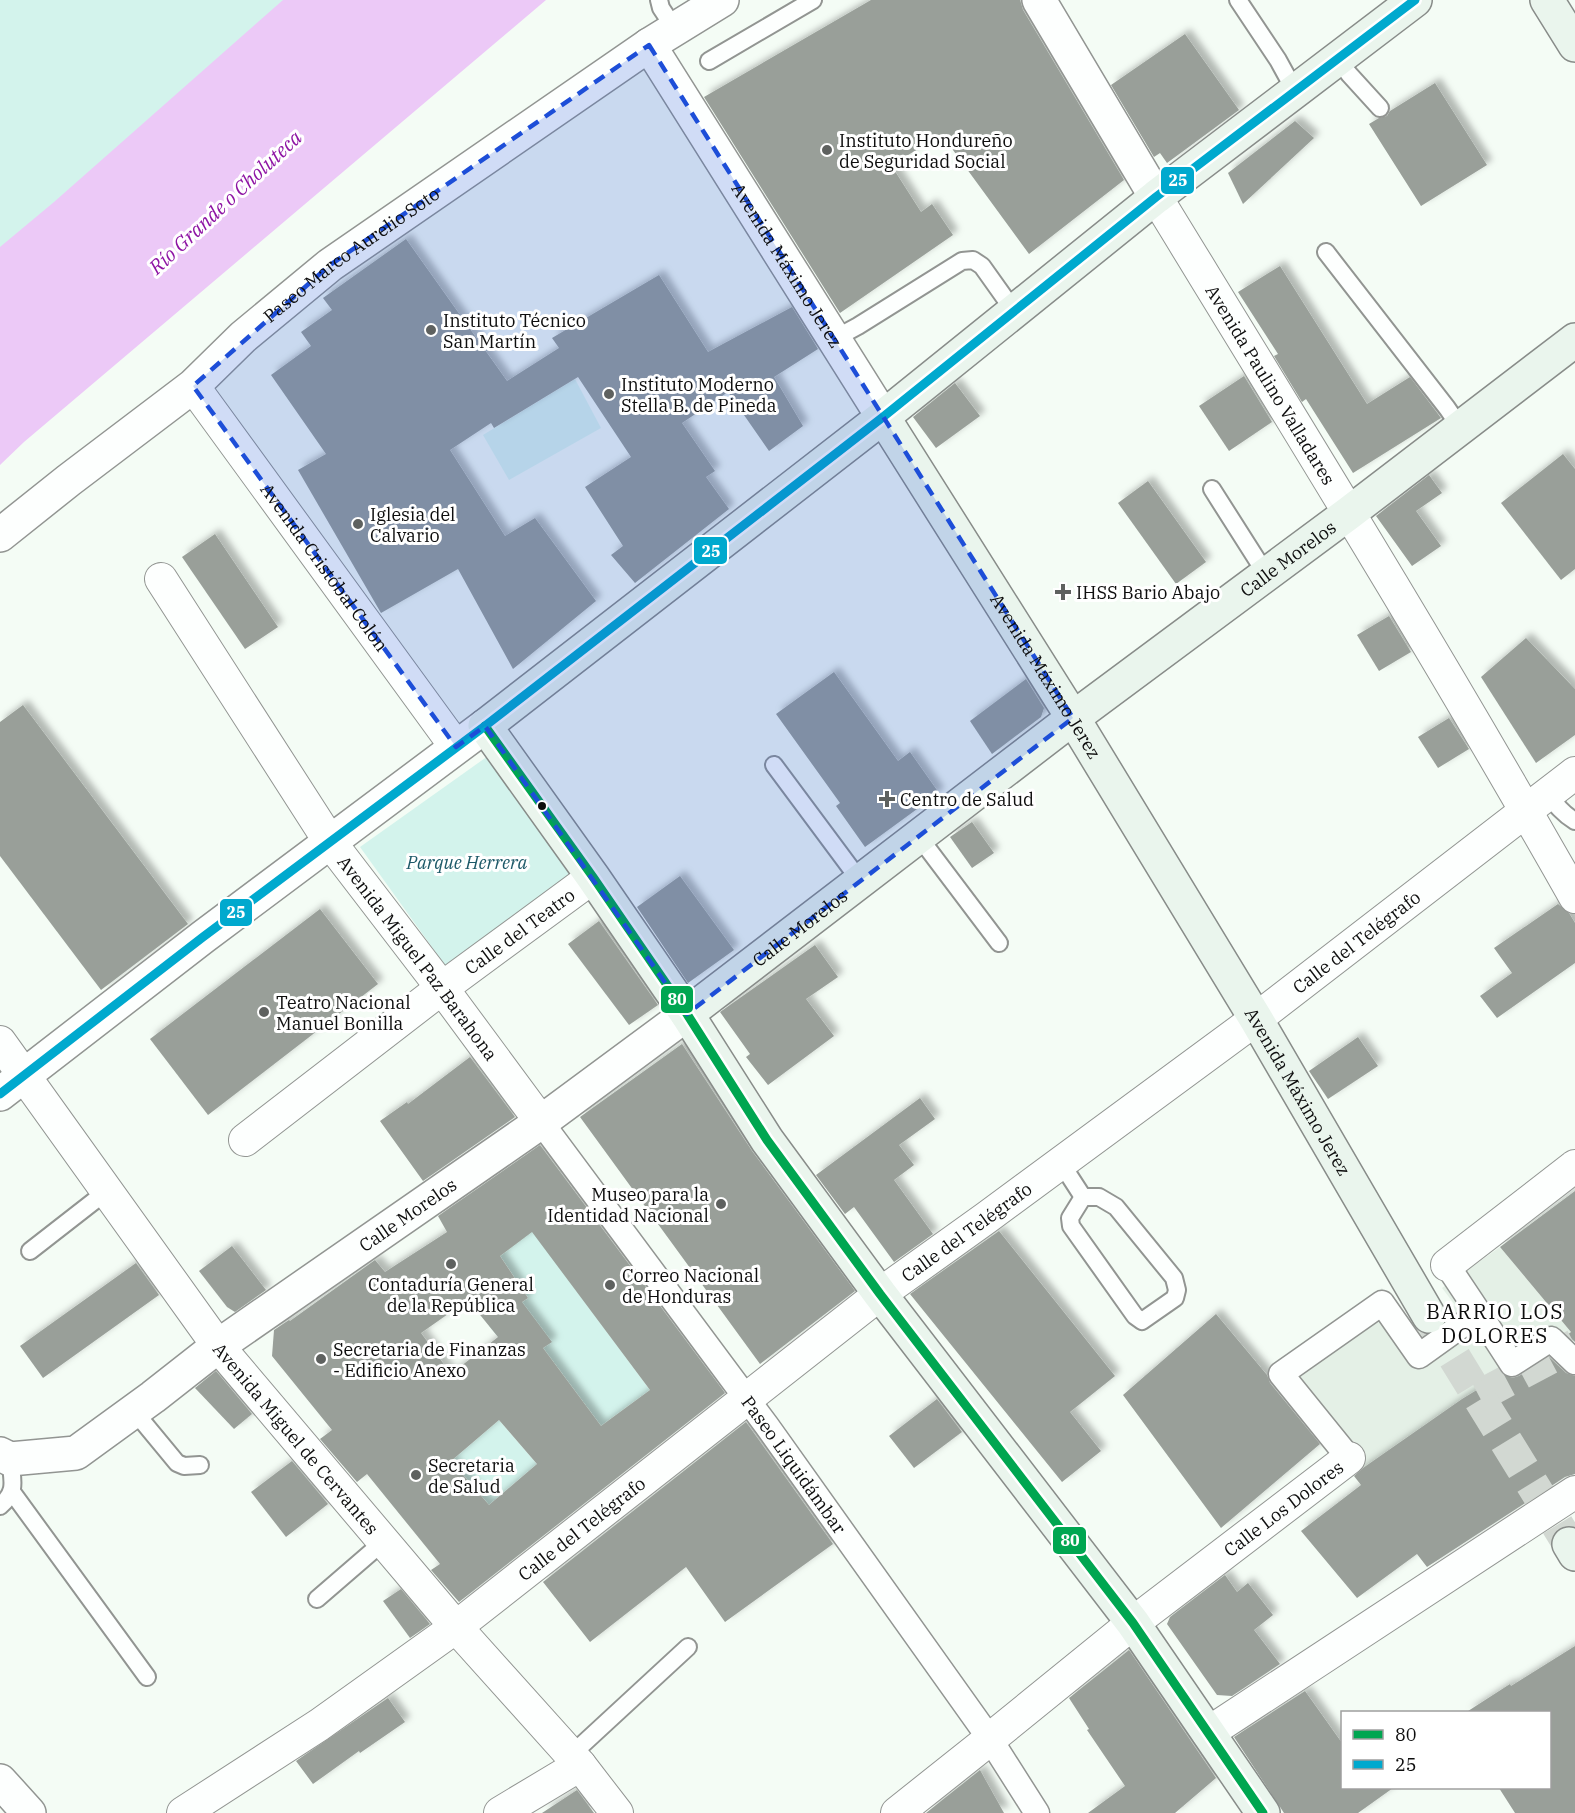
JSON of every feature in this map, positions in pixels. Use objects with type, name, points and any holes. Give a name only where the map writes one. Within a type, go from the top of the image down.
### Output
[{"type":"main road","points":[[1263,1813],[1133,1623],[880,1294],[767,1140],[687,1014],[485,726],[883,417],[1156,197],[1415,0]]},
{"type":"main road","points":[[1547,0],[1575,45]]},
{"type":"main road","name":"Calle Morelos","points":[[687,1014],[1073,718],[1349,513],[1575,340]]},
{"type":"main road","name":"Avenida Máximo Jerez","points":[[883,417],[1073,718],[1256,1019],[1429,1316]]},
{"type":"street","name":"Paseo Marco Aurelio Soto","points":[[0,535],[193,386],[243,337],[330,265],[662,37],[722,0]]},
{"type":"street","name":"Avenida Paulino Valladares","points":[[1039,0],[1349,513],[1537,802],[1575,897]]},
{"type":"street","name":"Avenida Máximo Jerez","points":[[662,37],[834,339],[883,417]]},
{"type":"street","name":"Avenida Cristóbal Colón","points":[[193,386],[456,747]]},
{"type":"street","name":"Avenida Miguel Paz Barahona","points":[[161,579],[330,843],[442,988],[541,1122]]},
{"type":"street","points":[[12,1085],[203,937],[485,726]]},
{"type":"street","name":"Calle del Telégrafo","points":[[183,1813],[319,1725],[456,1628],[880,1294],[1256,1019],[1575,773]]},
{"type":"street","name":"Calle del Teatro","points":[[245,1140],[442,988],[593,877]]},
{"type":"street","name":"Calle Morelos","points":[[5,1456],[76,1453],[218,1346],[541,1122],[687,1014]]},
{"type":"street","name":"Avenida Miguel de Cervantes","points":[[0,1042],[12,1085],[107,1191],[218,1346],[456,1628],[575,1760],[617,1813]]},
{"type":"street","name":"Paseo Liquidámbar","points":[[541,1122],[747,1399],[990,1739],[1038,1813]]},
{"type":"street","points":[[1575,1166],[1448,1265],[1512,1364],[1551,1339],[1575,1362]]},
{"type":"street","name":"Calle Los Dolores","points":[[897,1813],[1133,1623],[1349,1458],[1281,1374],[1382,1303],[1419,1356],[1479,1313]]},
{"type":"street","points":[[1208,1732],[1575,1492]]},
{"type":"street","points":[[500,1813],[575,1760]]},
{"type":"street","points":[[0,1781],[29,1813]]},
{"type":"lane","points":[[659,0],[662,37]]},
{"type":"lane","points":[[709,61],[813,0]]},
{"type":"lane","points":[[1238,0],[1278,60],[1295,91]]},
{"type":"lane","points":[[1338,59],[1380,108]]},
{"type":"lane","points":[[1326,252],[1460,428]]},
{"type":"lane","points":[[834,339],[962,261],[973,260],[982,266],[1014,311]]},
{"type":"lane","points":[[1212,489],[1266,574]]},
{"type":"lane","points":[[774,765],[861,882]]},
{"type":"lane","points":[[1537,802],[1555,804],[1565,815],[1575,821]]},
{"type":"lane","points":[[920,837],[999,943]]},
{"type":"lane","points":[[1061,1163],[1083,1197]]},
{"type":"lane","points":[[30,1251],[107,1191]]},
{"type":"lane","points":[[1083,1197],[1099,1197],[1116,1207],[1174,1278],[1177,1290],[1175,1298],[1142,1321],[1135,1316],[1071,1226],[1070,1218],[1083,1197]]},
{"type":"lane","points":[[134,1411],[177,1463],[184,1466],[200,1465]]},
{"type":"lane","points":[[5,1456],[12,1492],[147,1677]]},
{"type":"lane","points":[[0,1506],[12,1492]]},
{"type":"lane","points":[[317,1599],[383,1542]]},
{"type":"lane","points":[[575,1760],[688,1647]]},
{"type":"highlighted area","points":[[649,45],[1073,718],[687,1014],[485,726],[456,747],[193,386],[330,265]]},
{"type":"green space","points":[[0,0],[412,0],[0,402]]},
{"type":"green space","name":"Parque Herrera","points":[[488,756],[575,877],[447,968],[360,847]]},
{"type":"green space","points":[[532,1231],[650,1390],[601,1426],[543,1348],[551,1342],[498,1337],[489,1326],[528,1298],[500,1256]]},
{"type":"green space","points":[[499,1420],[537,1464],[489,1505],[451,1461]]},
{"type":"shaded area","points":[[575,379],[601,428],[509,480],[483,435]]},
{"type":"shaded area","points":[[1500,1247],[1571,1332],[1462,1399],[1353,1475],[1273,1371],[1382,1288],[1414,1333],[1455,1305],[1442,1288]]},
{"type":"water","name":"Río Grande o Choluteca","points":[[283,0],[546,0],[24,442],[0,465],[0,247]]},
{"type":"building","name":"Instituto Hondureño de Seguridad Social","points":[[871,0],[1020,0],[1023,10],[1124,180],[1029,254],[942,135],[891,165],[921,212],[932,204],[953,235],[840,313],[704,97]]},
{"type":"building","points":[[1185,34],[1239,110],[1167,163],[1160,153],[1154,157],[1111,85]]},
{"type":"building","points":[[1435,83],[1487,165],[1421,206],[1369,124],[1387,116],[1390,111]]},
{"type":"building","points":[[1295,121],[1314,138],[1243,204],[1228,173]]},
{"type":"building","points":[[406,239],[507,381],[559,348],[552,338],[659,275],[708,352],[792,307],[818,349],[774,377],[803,426],[769,451],[728,392],[682,423],[715,471],[706,477],[729,509],[635,583],[611,555],[623,546],[585,487],[631,457],[578,377],[494,428],[491,423],[450,450],[505,536],[535,518],[596,601],[513,669],[458,569],[381,613],[298,470],[326,454],[271,375],[311,346],[301,332],[332,310],[323,298]]},
{"type":"building","points":[[1280,266],[1367,404],[1410,377],[1441,418],[1353,473],[1306,399],[1302,402],[1274,356],[1278,354],[1238,292]]},
{"type":"building","points":[[1244,376],[1272,422],[1229,451],[1199,406]]},
{"type":"building","points":[[955,383],[980,416],[936,448],[913,417]]},
{"type":"building","points":[[1563,454],[1575,469],[1575,569],[1561,580],[1501,503]]},
{"type":"building","points":[[1429,475],[1442,493],[1416,511],[1441,546],[1412,566],[1376,516]]},
{"type":"building","points":[[1148,481],[1206,562],[1176,584],[1118,503]]},
{"type":"building","points":[[215,534],[278,627],[245,649],[182,557]]},
{"type":"building","points":[[1389,616],[1411,652],[1379,671],[1357,635]]},
{"type":"building","points":[[1526,638],[1575,689],[1575,735],[1536,763],[1481,677]]},
{"type":"building","points":[[834,672],[898,761],[910,752],[939,793],[865,847],[836,806],[840,803],[776,714]]},
{"type":"building","points":[[1026,679],[1044,708],[1041,717],[992,754],[970,721]]},
{"type":"building","points":[[23,705],[188,924],[101,990],[0,856],[0,722]]},
{"type":"building","points":[[1449,718],[1469,749],[1438,768],[1418,737]]},
{"type":"building","points":[[972,822],[994,853],[972,868],[950,837]]},
{"type":"building","points":[[680,876],[734,950],[688,983],[637,907]]},
{"type":"building","points":[[1558,904],[1569,913],[1575,923],[1575,963],[1497,1018],[1480,996],[1512,973],[1494,948]]},
{"type":"building","name":"Teatro Nacional Manuel Bonilla","points":[[320,909],[378,984],[208,1115],[150,1039]]},
{"type":"building","points":[[599,921],[658,1005],[629,1025],[568,944]]},
{"type":"building","points":[[815,945],[838,977],[806,999],[834,1036],[768,1085],[746,1057],[750,1054],[720,1012]]},
{"type":"building","points":[[1358,1037],[1378,1066],[1328,1099],[1309,1071]]},
{"type":"building","name":"Museo para la Identidad Nacional","points":[[682,1044],[752,1151],[855,1291],[760,1364],[580,1117]]},
{"type":"building","points":[[470,1057],[515,1117],[423,1181],[380,1121],[407,1102],[408,1104]]},
{"type":"building","points":[[920,1098],[935,1119],[899,1145],[914,1165],[894,1180],[933,1234],[894,1262],[854,1207],[845,1214],[816,1175]]},
{"type":"building","points":[[540,1145],[725,1393],[459,1602],[431,1570],[440,1564],[367,1474],[357,1482],[320,1439],[332,1430],[272,1356],[274,1330],[375,1260],[385,1272],[447,1232],[438,1216]],"holes":[[[532,1232],[650,1390],[601,1426],[543,1348],[552,1342],[522,1302],[528,1298],[500,1256]],[[468,1300],[498,1337],[451,1374],[421,1333]],[[499,1420],[537,1464],[489,1505],[451,1461]]]},
{"type":"building","points":[[1575,1191],[1575,1342],[1567,1335],[1571,1332],[1500,1247]]},
{"type":"building","points":[[999,1231],[1115,1376],[1070,1412],[1101,1451],[1062,1482],[910,1294]]},
{"type":"building","points":[[232,1246],[266,1290],[235,1312],[227,1307],[199,1271]]},
{"type":"building","points":[[136,1263],[159,1295],[43,1378],[20,1346]]},
{"type":"building","points":[[1216,1314],[1320,1444],[1221,1528],[1123,1395]]},
{"type":"building","points":[[1549,1357],[1566,1373],[1575,1376],[1575,1474],[1565,1477],[1427,1567],[1417,1554],[1357,1598],[1301,1531],[1361,1485],[1354,1476],[1363,1468],[1462,1399],[1503,1374],[1512,1378],[1519,1376]]},
{"type":"building","points":[[216,1371],[252,1414],[234,1429],[195,1388]]},
{"type":"building","points":[[937,1399],[962,1432],[914,1468],[889,1436]]},
{"type":"building","points":[[746,1422],[833,1544],[725,1622],[686,1567],[590,1642],[543,1582]]},
{"type":"building","points":[[292,1461],[328,1504],[286,1537],[251,1492]]},
{"type":"building","points":[[1225,1575],[1237,1592],[1248,1583],[1273,1615],[1254,1630],[1280,1664],[1232,1696],[1217,1695],[1167,1624],[1170,1617]]},
{"type":"building","points":[[401,1589],[430,1624],[410,1638],[383,1601]]},
{"type":"building","points":[[1575,1646],[1575,1813],[1515,1813],[1500,1789],[1551,1789],[1551,1711],[1468,1711],[1510,1684],[1511,1686]]},
{"type":"building","points":[[1129,1650],[1216,1778],[1175,1813],[1088,1813],[1125,1786],[1087,1730],[1089,1729],[1069,1698]]},
{"type":"building","points":[[1305,1691],[1341,1742],[1341,1789],[1392,1789],[1358,1813],[1284,1813],[1234,1737]]},
{"type":"building","points":[[388,1698],[405,1722],[313,1784],[296,1761]]},
{"type":"building","points":[[980,1770],[1004,1813],[926,1813]]},
{"type":"building","points":[[577,1790],[594,1813],[542,1813]]},
{"type":"tunnel","points":[[1429,1316],[1569,1544]]},
{"type":"tunnel","points":[[1479,1396],[1575,1345]]},
{"type":"transit line","name":"25","points":[[0,1094],[203,937],[485,726],[883,417],[1156,197],[1415,0]]},
{"type":"transit line","name":"80","points":[[485,726],[687,1014],[767,1140],[880,1294],[1133,1623],[1263,1813]]},
{"type":"place","name":"Instituto Hondureño de Seguridad Social","points":[[827,150]]},
{"type":"place","name":"Instituto Técnico San Martín","points":[[431,330]]},
{"type":"place","name":"Instituto Moderno Stella B. de Pineda","points":[[609,394]]},
{"type":"place","name":"Iglesia del Calvario","points":[[358,524]]},
{"type":"place","name":"IHSS Bario Abajo","points":[[1063,592]]},
{"type":"place","name":"Centro de Salud","points":[[887,799]]},
{"type":"place","name":"Teatro Nacional Manuel Bonilla","points":[[264,1012]]},
{"type":"place","name":"Museo para la Identidad Nacional","points":[[721,1204]]},
{"type":"place","name":"Contaduría General de la República","points":[[451,1264]]},
{"type":"place","name":"Correo Nacional de Honduras","points":[[610,1285]]},
{"type":"place","name":"Secretaria de Finanzas - Edificio Anexo","points":[[321,1359]]},
{"type":"place","name":"Secretaria de Salud","points":[[416,1475]]},
{"type":"district","name":"BARRIO LOS DOLORES","points":[[1495,1323]]}]
